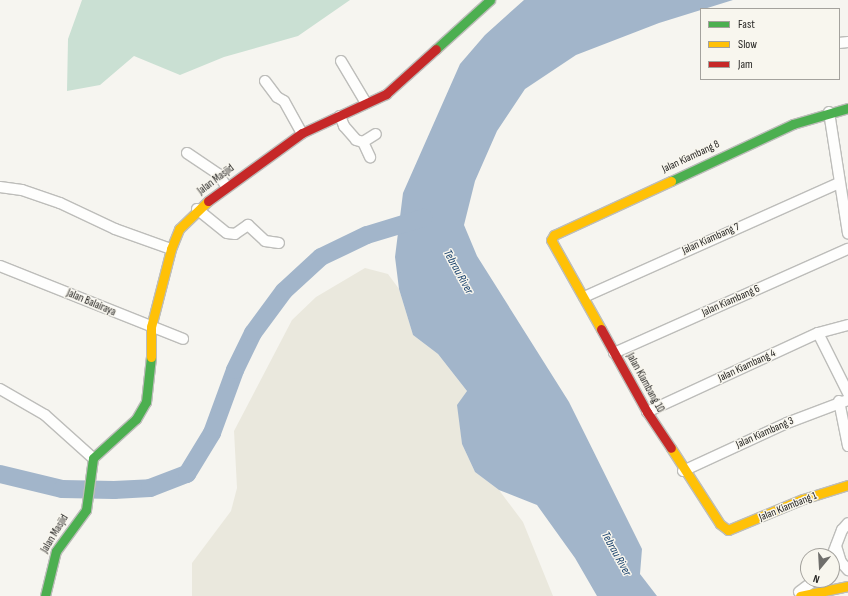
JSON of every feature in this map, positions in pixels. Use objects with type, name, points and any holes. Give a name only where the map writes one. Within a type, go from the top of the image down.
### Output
[{"type":"main road","name":"Jalan Masjid","points":[[45,596],[50,568],[56,550],[86,510],[92,473],[92,458],[136,419],[145,406],[151,365],[151,327],[165,279],[170,249],[179,229],[197,209],[226,186],[302,133],[386,94],[490,0]]},
{"type":"main road","name":"Jalan Kiambang 8","points":[[551,240],[554,235],[734,150],[793,124],[829,112],[848,108]]},
{"type":"main road","name":"Jalan Kiambang 10","points":[[551,240],[647,412],[683,471],[720,524],[728,530]]},
{"type":"main road","name":"Jalan Kiambang 1","points":[[728,530],[803,499],[848,484]]},
{"type":"main road","points":[[800,596],[848,586]]},
{"type":"street","points":[[341,61],[366,103]]},
{"type":"street","points":[[265,81],[277,97],[284,101],[302,133]]},
{"type":"street","points":[[829,112],[848,234]]},
{"type":"street","points":[[340,116],[351,134],[363,142],[370,157]]},
{"type":"street","points":[[363,142],[376,134]]},
{"type":"street","points":[[187,153],[218,174],[226,186]]},
{"type":"street","name":"Jalan Kiambang 7","points":[[584,297],[839,183]]},
{"type":"street","points":[[0,187],[22,190],[60,202],[115,228],[170,249]]},
{"type":"street","points":[[197,209],[227,233],[235,234],[248,225],[265,241],[279,243]]},
{"type":"street","name":"Jalan Kiambang 6","points":[[614,353],[848,249]]},
{"type":"street","name":"Jalan Balairaya","points":[[0,266],[183,339]]},
{"type":"street","name":"Jalan Kiambang 4","points":[[647,412],[818,333],[848,325]]},
{"type":"street","points":[[818,333],[848,393]]},
{"type":"street","points":[[0,389],[45,415],[92,458]]},
{"type":"street","points":[[844,401],[848,446]]},
{"type":"street","name":"Jalan Kiambang 3","points":[[683,471],[844,401]]},
{"type":"street","points":[[848,523],[842,530],[836,546],[841,562],[848,570]]},
{"type":"street","points":[[792,596],[804,588]]},
{"type":"shaded area","points":[[365,268],[388,274],[399,289],[413,335],[438,354],[467,391],[458,405],[462,444],[475,472],[499,490],[523,522],[553,596],[192,596],[192,563],[231,511],[237,488],[234,431],[292,320],[316,297]]},
{"type":"green space","points":[[82,0],[350,0],[298,36],[224,57],[180,75],[134,56],[100,85],[67,91],[68,39]]},
{"type":"water","name":"Tebrau River","points":[[524,0],[733,0],[707,8],[700,8],[700,10],[659,23],[576,55],[525,89],[497,131],[475,181],[464,225],[477,256],[569,402],[642,549],[640,574],[657,596],[597,596],[575,558],[537,505],[499,490],[475,472],[462,444],[457,405],[467,391],[438,354],[413,335],[399,289],[395,257],[403,193],[460,64],[485,35]]},
{"type":"waterway","points":[[0,474],[62,489],[114,490],[150,488],[187,474],[212,433],[235,370],[253,333],[284,291],[321,257],[367,235],[423,218]]},
{"type":"traffic: fast","points":[[436,49],[490,0]]},
{"type":"traffic: fast","points":[[671,181],[793,124],[848,108]]},
{"type":"traffic: fast","points":[[45,596],[56,551],[86,510],[93,458],[136,419],[146,402],[151,357]]},
{"type":"traffic: slow","points":[[601,329],[551,240],[554,235],[671,181]]},
{"type":"traffic: slow","points":[[151,357],[151,327],[171,249],[179,229],[208,201]]},
{"type":"traffic: slow","points":[[671,448],[720,524],[728,530],[803,499],[848,485]]},
{"type":"traffic: slow","points":[[800,596],[848,586]]},
{"type":"traffic: jam","points":[[208,201],[302,133],[386,94],[436,49]]},
{"type":"traffic: jam","points":[[601,329],[647,412],[671,448]]}]
